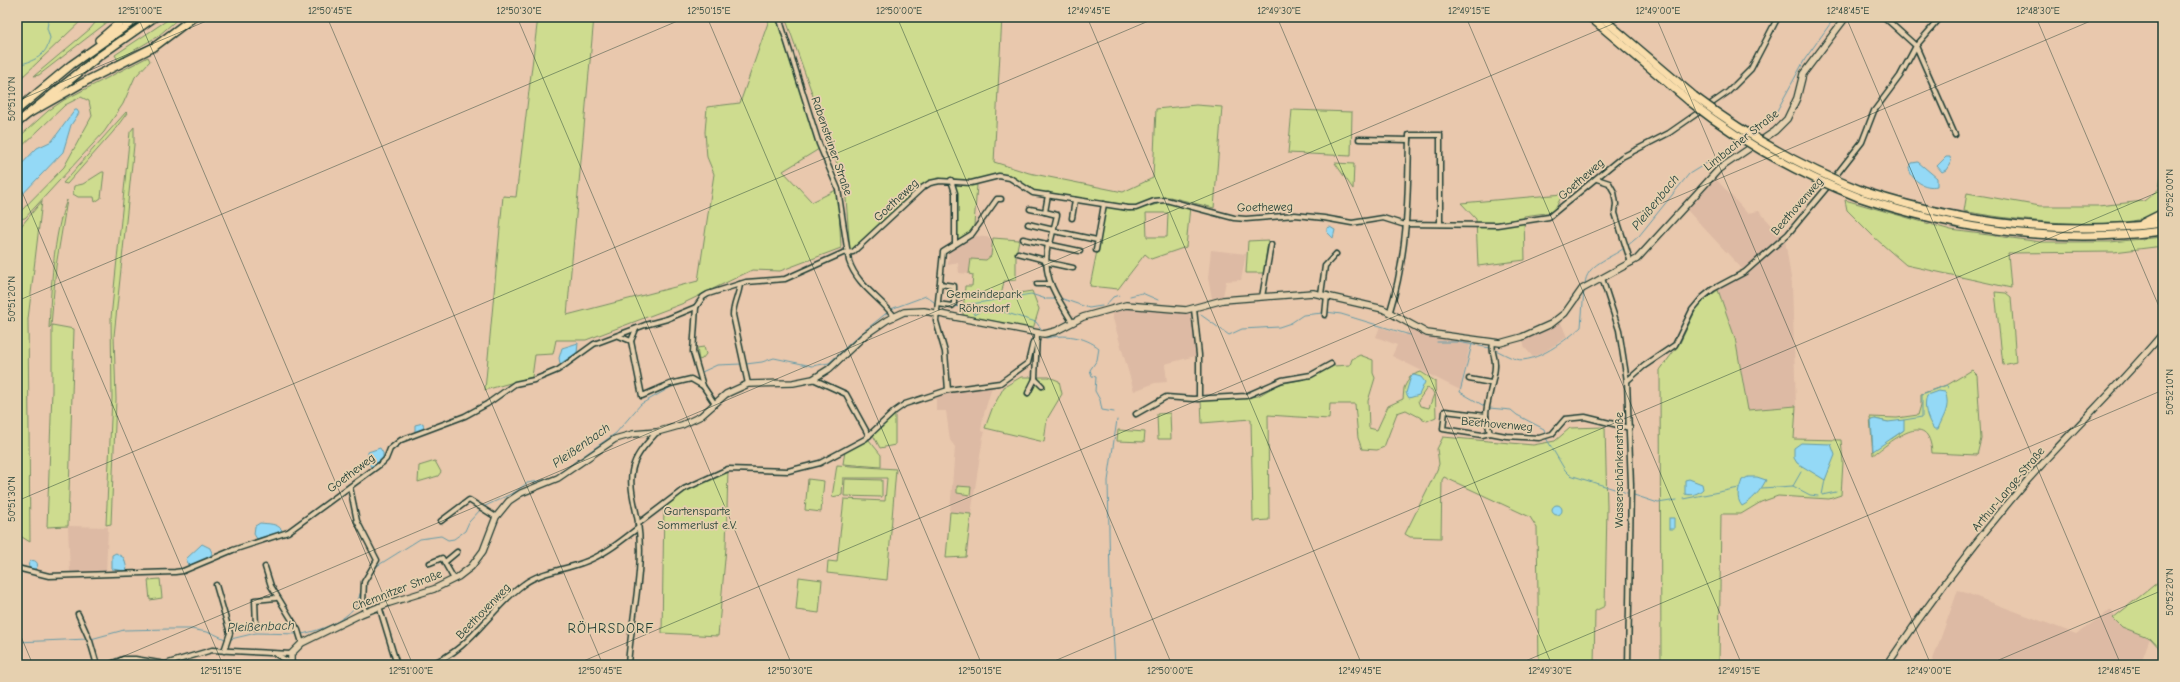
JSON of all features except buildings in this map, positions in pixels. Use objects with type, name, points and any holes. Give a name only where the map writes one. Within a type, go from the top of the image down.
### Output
[{"type":"highway","points":[[90,50],[105,34],[126,17]]},
{"type":"highway","points":[[17,110],[90,50],[139,17]]},
{"type":"highway","points":[[17,123],[98,57],[155,17]]},
{"type":"highway","points":[[28,114],[88,80],[154,47],[194,17]]},
{"type":"highway","points":[[1590,17],[1692,98],[1788,158],[1831,178],[1860,194],[1931,219],[1971,228],[2025,234],[2107,236],[2163,231]]},
{"type":"highway","points":[[1601,17],[1692,98]]},
{"type":"highway","points":[[1860,194],[1972,219],[2055,228],[2127,227],[2163,223]]},
{"type":"highway","points":[[2127,227],[2152,220],[2163,213]]},
{"type":"street","name":"Rabensteiner Straße","points":[[779,17],[819,144],[838,189],[848,252],[856,277],[891,313]]},
{"type":"street","name":"Goetheweg","points":[[17,568],[49,576],[147,574],[184,571],[233,550],[288,532],[386,459],[390,449],[401,440],[465,416],[487,404],[510,387],[548,375],[577,358],[588,347],[696,307],[702,297],[740,284],[785,279],[858,249],[926,185],[940,181],[951,180],[971,183],[998,176],[1004,176],[1033,193],[1136,208],[1154,201],[1166,200],[1193,205],[1234,218],[1246,219],[1295,216],[1324,218],[1352,223],[1384,218],[1402,224],[1497,225],[1549,217],[1622,157],[1680,126],[1743,80],[1758,59],[1778,17]]},
{"type":"street","name":"Limbacher Straße","points":[[937,313],[1037,337],[1051,333],[1072,322],[1097,312],[1126,305],[1178,310],[1194,309],[1223,300],[1307,293],[1327,295],[1390,311],[1427,334],[1492,347],[1522,337],[1551,324],[1565,313],[1582,289],[1588,284],[1631,264],[1719,169],[1775,130],[1787,119],[1797,98],[1803,74],[1846,17]]},
{"type":"street","points":[[1884,17],[1916,46],[1955,134]]},
{"type":"street","name":"Beethovenweg","points":[[1627,381],[1644,366],[1675,345],[1692,310],[1702,298],[1713,289],[1745,272],[1788,234],[1858,149],[1864,138],[1874,111],[1900,76],[1916,46],[1941,17]]},
{"type":"street","points":[[1390,311],[1397,288],[1407,223],[1409,135],[1440,135],[1440,224]]},
{"type":"street","points":[[1359,139],[1409,140]]},
{"type":"street","points":[[1597,179],[1609,183],[1614,192],[1616,204],[1615,212],[1626,242],[1631,264]]},
{"type":"street","points":[[951,180],[955,193],[956,244]]},
{"type":"street","points":[[1045,212],[1048,195]]},
{"type":"street","points":[[948,390],[945,352],[937,327],[943,252],[972,234],[997,199],[1001,199]]},
{"type":"street","points":[[1072,218],[1075,200]]},
{"type":"street","points":[[1096,250],[1096,240],[1104,204]]},
{"type":"street","points":[[1030,208],[1057,215],[1045,261],[1051,284],[1072,322]]},
{"type":"street","points":[[1028,224],[1096,240]]},
{"type":"street","points":[[1023,239],[1080,251]]},
{"type":"street","points":[[1262,297],[1271,245]]},
{"type":"street","points":[[1018,253],[1073,268]]},
{"type":"street","points":[[1320,294],[1325,266],[1336,254]]},
{"type":"street","name":"Wasserschänkenstraße","points":[[1602,278],[1619,330],[1627,381],[1630,428],[1628,665]]},
{"type":"street","points":[[740,284],[738,296],[733,305],[733,315],[745,362],[748,384]]},
{"type":"street","points":[[938,304],[952,306],[954,304],[954,286],[940,284]]},
{"type":"street","points":[[1037,284],[1051,284]]},
{"type":"street","points":[[1325,312],[1327,295]]},
{"type":"street","points":[[696,307],[694,352],[703,386],[715,404]]},
{"type":"street","points":[[1194,309],[1199,355],[1199,399]]},
{"type":"street","name":"Chemnitzer Straße","points":[[292,654],[302,644],[365,612],[379,606],[434,589],[454,579],[470,567],[480,556],[488,542],[496,517],[502,508],[514,496],[558,478],[615,439],[633,434],[657,432],[695,419],[726,394],[748,384],[793,383],[813,379],[829,369],[891,313],[913,310],[937,313]]},
{"type":"street","points":[[636,329],[631,341],[642,396],[670,384],[693,380],[703,386]]},
{"type":"street","name":"Arthur-Lange-Straße","points":[[1887,665],[1933,599],[1988,528],[2072,431],[2163,333]]},
{"type":"street","points":[[619,336],[631,341]]},
{"type":"street","points":[[1028,393],[1035,379],[1037,337]]},
{"type":"street","name":"Beethovenweg","points":[[428,665],[462,647],[509,596],[526,582],[596,557],[616,546],[684,489],[728,469],[778,471],[797,470],[820,463],[838,455],[869,436],[895,411],[905,404],[948,390],[995,385],[1005,381],[1028,363],[1033,342],[1037,337]]},
{"type":"street","points":[[1490,433],[1486,416],[1495,364],[1492,347]]},
{"type":"street","points":[[1136,414],[1166,397],[1199,399],[1246,396],[1282,380],[1311,375],[1331,364]]},
{"type":"street","points":[[813,379],[846,394],[869,436]]},
{"type":"street","points":[[1035,379],[1042,386]]},
{"type":"street","points":[[1469,379],[1491,383]]},
{"type":"street","name":"Beethovenweg","points":[[1486,416],[1445,411],[1443,428],[1482,435],[1490,433],[1506,436],[1539,438],[1552,434],[1565,419],[1585,417],[1630,428]]},
{"type":"street","points":[[628,665],[640,560],[638,526],[631,478],[633,465],[642,449],[657,432]]},
{"type":"street","points":[[350,487],[356,521],[376,560],[364,582],[363,603],[365,612]]},
{"type":"street","points":[[441,521],[469,500],[496,517]]},
{"type":"street","points":[[444,562],[457,552]]},
{"type":"street","points":[[430,563],[442,558],[454,579]]},
{"type":"street","points":[[265,566],[276,598],[300,635],[302,644]]},
{"type":"street","points":[[216,585],[229,626],[229,637],[224,651]]},
{"type":"street","points":[[256,627],[255,600],[276,598]]},
{"type":"street","points":[[379,606],[397,665]]},
{"type":"street","points":[[78,614],[90,641],[97,665]]},
{"type":"street","points":[[108,665],[123,659],[136,659],[166,664],[208,651],[277,655],[292,654],[291,664],[277,655]]},
{"type":"shaded area","points":[[1715,178],[1747,213],[1759,211],[1785,240],[1792,284],[1796,406],[1748,410],[1735,338],[1718,290],[1745,272],[1687,210]]},
{"type":"shaded area","points":[[976,236],[993,238],[991,256],[986,260],[971,259],[969,274],[959,273],[958,263],[948,265],[949,251]]},
{"type":"shaded area","points":[[1211,250],[1246,254],[1241,280],[1226,281],[1223,296],[1212,298],[1208,278]]},
{"type":"shaded area","points":[[1142,305],[1194,309],[1199,355],[1165,364],[1167,382],[1155,383],[1134,391],[1111,312]]},
{"type":"shaded area","points":[[1559,318],[1567,337],[1544,352],[1533,357],[1525,348],[1522,337]]},
{"type":"shaded area","points":[[1412,325],[1427,333],[1471,340],[1460,390],[1392,356],[1397,345],[1376,337],[1380,327],[1405,335]]},
{"type":"shaded area","points":[[992,387],[983,417],[981,431],[985,432],[971,514],[950,512],[955,447],[950,440],[946,411],[936,411],[936,398],[948,392]]},
{"type":"shaded area","points":[[68,526],[108,527],[106,573],[70,573]]},
{"type":"shaded area","points":[[1958,590],[2076,634],[2111,610],[2115,616],[2113,618],[2150,638],[2140,665],[1931,665]]},
{"type":"green space","points":[[17,17],[85,17],[17,82]]},
{"type":"green space","points":[[100,17],[114,17],[39,75],[34,76],[90,29]]},
{"type":"green space","points":[[172,17],[180,17],[158,36],[118,60],[115,55]]},
{"type":"green space","points":[[538,17],[594,17],[567,315],[698,281],[714,174],[707,157],[705,132],[707,107],[740,103],[770,17],[776,17],[819,149],[783,171],[812,202],[838,189],[841,248],[780,271],[752,270],[684,303],[586,340],[556,340],[553,354],[535,355],[532,377],[485,390],[503,196],[516,197]]},
{"type":"green space","points":[[785,17],[1002,17],[994,162],[1029,173],[1123,192],[1153,178],[1156,109],[1196,105],[1222,107],[1214,208],[1170,197],[1151,200],[1135,206],[1111,203],[1030,190],[1007,175],[997,174],[973,181],[953,179],[927,182],[856,248],[850,250],[845,186]]},
{"type":"green space","points":[[148,57],[150,61],[135,77],[123,104],[104,132],[25,218],[19,219],[18,214],[64,167],[92,116],[89,101],[81,97],[65,105],[17,151],[17,139],[48,111],[64,100]]},
{"type":"green space","points":[[1292,110],[1352,112],[1351,156],[1288,153]]},
{"type":"green space","points":[[126,112],[127,113],[113,132],[67,184],[63,183]]},
{"type":"green space","points":[[134,127],[134,145],[114,336],[116,399],[111,524],[106,525],[112,398],[111,318],[130,132]]},
{"type":"green space","points":[[2163,160],[2163,209],[2149,217],[2126,222],[2099,224],[2068,223],[2007,218],[1964,211],[1967,193],[2040,206],[2098,206],[2144,201],[2159,189]]},
{"type":"green space","points":[[1335,163],[1354,164],[1353,189]]},
{"type":"green space","points":[[104,172],[101,198],[95,202],[94,197],[78,197],[73,194],[74,186],[83,184]]},
{"type":"green space","points":[[954,183],[977,185],[974,225],[971,233],[957,241]]},
{"type":"green space","points":[[1563,194],[1553,212],[1524,216],[1525,260],[1478,266],[1476,219],[1461,203]]},
{"type":"green space","points":[[67,200],[56,266],[51,326],[49,328],[56,246],[62,213]]},
{"type":"green space","points":[[1845,200],[1951,230],[2041,242],[2110,242],[2163,237],[2163,246],[2114,252],[2008,253],[2011,288],[1906,265],[1875,238],[1847,210]]},
{"type":"green space","points":[[42,201],[28,319],[30,542],[17,534],[19,509],[17,509],[17,231]]},
{"type":"green space","points":[[1166,202],[1190,206],[1186,247],[1151,259],[1145,254],[1118,289],[1090,286],[1106,206],[1130,211]],"holes":[[[1146,213],[1168,213],[1167,237],[1147,237]]]},
{"type":"green space","name":"Gemeindepark Röhrsdorf","points":[[993,238],[1019,240],[1016,254],[1016,280],[1004,281],[1001,296],[1032,291],[1039,309],[1033,329],[963,315],[965,286],[972,286],[973,275],[969,274],[971,259],[986,260],[991,256]]},
{"type":"green space","points":[[1268,240],[1264,273],[1246,273],[1248,241]]},
{"type":"green space","points":[[1718,290],[1735,338],[1748,410],[1796,406],[1794,439],[1841,440],[1843,462],[1841,495],[1829,499],[1778,496],[1761,502],[1741,514],[1721,514],[1719,665],[1661,665],[1660,370],[1680,343],[1699,303]]},
{"type":"green space","points":[[1995,292],[2006,293],[2011,297],[2016,362],[2003,365]]},
{"type":"green space","points":[[52,325],[74,329],[68,526],[47,527],[52,391]]},
{"type":"green space","points":[[704,347],[706,354],[699,360],[697,348]]},
{"type":"green space","points":[[1360,355],[1373,360],[1373,373],[1375,378],[1368,401],[1369,428],[1377,430],[1388,406],[1403,399],[1404,388],[1410,376],[1421,372],[1435,381],[1436,417],[1427,421],[1406,410],[1397,413],[1384,447],[1377,450],[1362,449],[1358,438],[1355,404],[1330,404],[1329,419],[1268,415],[1269,520],[1253,521],[1251,419],[1202,423],[1201,400],[1228,400],[1258,396],[1279,384],[1310,378],[1333,366],[1350,365],[1352,359]],"holes":[[[1427,388],[1432,390],[1434,394],[1429,408],[1420,406],[1418,401]]]},
{"type":"green space","points":[[1972,370],[1977,375],[1981,439],[1977,455],[1932,453],[1929,439],[1924,432],[1917,430],[1908,432],[1899,437],[1873,455],[1870,417],[1897,418],[1918,415],[1921,405],[1921,394],[1949,384]],"holes":[[[1875,419],[1888,422],[1904,430],[1891,439]]]},
{"type":"green space","points":[[1021,377],[1049,377],[1059,381],[1062,394],[1047,419],[1044,442],[985,428],[992,409],[1004,387]]},
{"type":"green space","points":[[1170,413],[1171,439],[1158,439],[1157,414]]},
{"type":"green space","points":[[895,414],[895,445],[880,448],[873,435]]},
{"type":"green space","points":[[1605,427],[1607,507],[1605,606],[1595,611],[1594,665],[1539,665],[1537,528],[1530,517],[1444,477],[1442,480],[1441,538],[1410,537],[1405,534],[1437,470],[1439,464],[1437,449],[1443,437],[1533,445],[1555,441],[1570,428]]},
{"type":"green space","points":[[1118,430],[1145,432],[1144,442],[1117,441]]},
{"type":"green space","points":[[869,440],[881,455],[881,467],[843,464],[845,451]]},
{"type":"green space","points":[[435,461],[441,472],[438,476],[418,482],[419,466]]},
{"type":"green space","points":[[837,465],[896,469],[887,580],[827,573],[828,561],[837,562],[844,499],[885,501],[887,478],[843,478],[842,495],[832,497]]},
{"type":"green space","name":"Gartensparte Sommerlust e.V.","points":[[728,469],[726,548],[718,636],[662,633],[664,504],[684,489]]},
{"type":"green space","points":[[808,479],[824,481],[821,512],[805,510]]},
{"type":"green space","points":[[845,479],[882,480],[882,497],[844,496]]},
{"type":"green space","points":[[957,486],[971,487],[970,495],[957,493]]},
{"type":"green space","points":[[950,512],[971,514],[966,557],[946,558]]},
{"type":"green space","points":[[799,577],[822,580],[819,613],[796,610]]},
{"type":"green space","points":[[2163,578],[2163,652],[2150,638],[2122,627],[2113,618]]},
{"type":"green space","points":[[160,579],[162,598],[150,600],[148,580]]},
{"type":"water","points":[[75,110],[79,113],[71,125],[63,152],[17,200],[17,169],[37,148],[52,141]]},
{"type":"water","points":[[1946,157],[1950,157],[1951,162],[1946,170],[1942,172],[1937,166]]},
{"type":"water","points":[[1918,162],[1937,178],[1937,186],[1932,187],[1923,185],[1915,180],[1909,167],[1912,163]]},
{"type":"water","points":[[1330,227],[1335,230],[1333,238],[1327,232],[1327,228]]},
{"type":"water","points":[[578,343],[577,353],[560,364],[559,358],[562,348]]},
{"type":"water","points":[[1414,375],[1421,377],[1425,382],[1419,395],[1409,398],[1406,393],[1411,376]]},
{"type":"water","points":[[1938,391],[1945,392],[1947,397],[1947,407],[1938,429],[1934,429],[1926,413],[1925,404],[1927,395]]},
{"type":"water","points":[[1875,419],[1888,422],[1904,420],[1904,430],[1873,451],[1871,420]]},
{"type":"water","points":[[423,423],[424,429],[415,433],[415,425]]},
{"type":"water","points":[[1801,443],[1831,444],[1835,455],[1825,480],[1797,463],[1794,458],[1794,448]]},
{"type":"water","points":[[380,448],[383,453],[383,459],[371,467],[368,462],[368,452]]},
{"type":"water","points":[[1748,477],[1757,477],[1766,480],[1756,495],[1742,506],[1738,496],[1739,490],[1742,480]]},
{"type":"water","points":[[1689,479],[1702,484],[1703,489],[1695,494],[1685,494],[1685,480]]},
{"type":"water","points":[[1557,505],[1562,510],[1557,515],[1552,510]]},
{"type":"water","points":[[1669,518],[1674,518],[1674,529],[1669,529]]},
{"type":"water","points":[[260,523],[275,525],[282,530],[276,534],[257,539],[254,534],[255,526]]},
{"type":"water","points":[[202,544],[210,548],[212,553],[210,557],[190,567],[186,559]]},
{"type":"water","points":[[116,553],[124,558],[127,569],[125,571],[112,569],[112,555]]},
{"type":"water","points":[[31,561],[35,561],[37,565],[35,569],[31,569],[29,567],[29,563]]},
{"type":"waterway","name":"Pleißenbach","points":[[17,65],[34,60],[46,50],[50,38],[47,28],[49,17]]},
{"type":"waterway","name":"Pleißenbach","points":[[1754,133],[1773,118],[1805,59],[1835,17]]},
{"type":"waterway","name":"Pleißenbach","points":[[1627,246],[1639,236],[1689,174],[1741,142]]},
{"type":"waterway","name":"Pleißenbach","points":[[1585,284],[1586,277],[1594,267],[1624,248]]},
{"type":"waterway","name":"Pleißenbach","points":[[1493,349],[1513,358],[1523,360],[1532,358],[1560,344],[1581,327],[1584,290]]},
{"type":"waterway","name":"Pleißenbach","points":[[1130,296],[1142,293],[1158,300]]},
{"type":"waterway","name":"Pleißenbach","points":[[954,307],[1031,294],[1046,299],[1057,299]]},
{"type":"waterway","name":"Pleißenbach","points":[[1106,305],[1113,297],[1119,295]]},
{"type":"waterway","name":"Pleißenbach","points":[[891,309],[926,296],[934,302]]},
{"type":"waterway","name":"Pleißenbach","points":[[1060,298],[1089,308],[1102,306]]},
{"type":"waterway","points":[[973,303],[974,315],[982,310],[986,311]]},
{"type":"waterway","name":"Pleißenbach","points":[[746,364],[762,362],[774,358],[812,366],[829,363],[858,336],[889,311]]},
{"type":"waterway","points":[[992,311],[1004,312],[1036,322],[1042,330]]},
{"type":"waterway","name":"Pleißenbach","points":[[1326,312],[1341,314],[1410,335]]},
{"type":"waterway","name":"Pleißenbach","points":[[1201,315],[1229,335],[1242,329],[1279,327],[1291,323],[1303,315],[1323,313]]},
{"type":"waterway","points":[[1046,338],[1060,336],[1074,337],[1087,341],[1099,348],[1097,360],[1090,370],[1092,376],[1096,377],[1095,391],[1100,400],[1102,410],[1114,412]]},
{"type":"waterway","name":"Pleißenbach","points":[[1437,342],[1458,342],[1490,348]]},
{"type":"waterway","points":[[1472,344],[1460,392],[1486,407]]},
{"type":"waterway","name":"Pleißenbach","points":[[702,372],[717,365],[742,364]]},
{"type":"waterway","name":"Pleißenbach","points":[[483,507],[515,492],[527,483],[540,481],[555,476],[616,433],[641,404],[673,386],[691,381]]},
{"type":"waterway","points":[[1904,420],[1922,417],[1922,394],[1947,385],[1948,388]]},
{"type":"waterway","points":[[1489,408],[1511,410],[1517,415],[1544,429],[1545,433]]},
{"type":"waterway","points":[[1115,665],[1110,579],[1108,481],[1117,420]]},
{"type":"waterway","points":[[1546,438],[1565,470],[1570,475],[1627,493]]},
{"type":"waterway","points":[[1762,488],[1793,486],[1801,472]]},
{"type":"waterway","points":[[1825,480],[1822,495],[1836,492]]},
{"type":"waterway","points":[[1793,486],[1810,495],[1818,496]]},
{"type":"waterway","points":[[1683,499],[1739,488]]},
{"type":"waterway","points":[[1634,495],[1658,503],[1677,500]]},
{"type":"waterway","name":"Pleißenbach","points":[[366,583],[377,566],[420,539],[441,536],[448,540],[454,539],[465,531],[469,522],[481,509]]},
{"type":"waterway","name":"Pleißenbach","points":[[302,634],[324,628],[338,622],[355,607],[362,589]]},
{"type":"waterway","name":"Pleißenbach","points":[[91,639],[124,630],[169,629],[191,629],[212,633],[225,639]]},
{"type":"waterway","name":"Pleißenbach","points":[[231,639],[256,633],[299,634]]},
{"type":"waterway","name":"Pleißenbach","points":[[17,642],[88,639]]},
{"type":"district","name":"RÖHRSDORF","points":[[611,628]]}]
